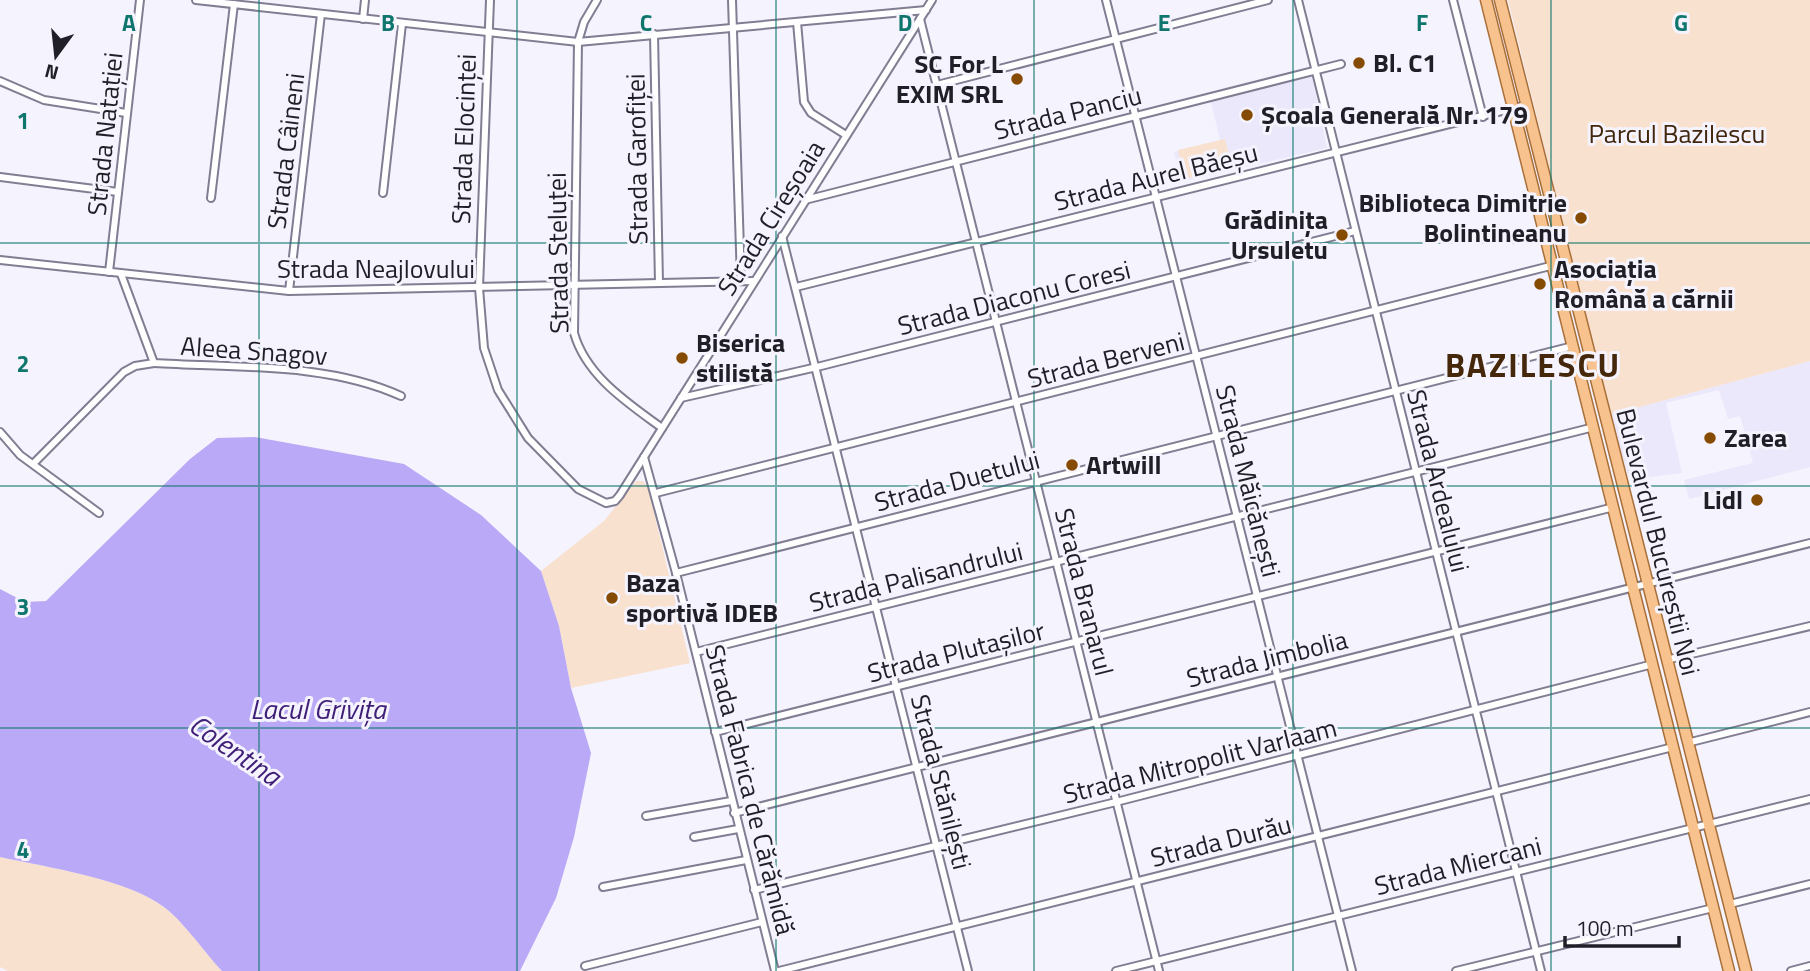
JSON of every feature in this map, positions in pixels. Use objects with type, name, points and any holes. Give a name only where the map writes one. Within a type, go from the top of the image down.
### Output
[{"type":"main road","name":"Bulevardul Bucureștii Noi","points":[[1486,0],[1729,971]]},
{"type":"main road","name":"Bulevardul Bucureștii Noi","points":[[1500,0],[1746,971]]},
{"type":"street","name":"Strada Natației","points":[[109,272],[139,0]]},
{"type":"street","points":[[196,0],[578,42],[926,9]]},
{"type":"street","points":[[273,9],[274,0]]},
{"type":"street","points":[[363,19],[365,0]]},
{"type":"street","name":"Strada Elocinței","points":[[490,0],[479,288],[484,348],[498,390],[522,430],[547,459],[578,489],[606,503],[615,501],[644,457]]},
{"type":"street","points":[[578,42],[597,0]]},
{"type":"street","points":[[733,0],[741,281]]},
{"type":"street","name":"Strada Cireșoaia","points":[[644,457],[932,0]]},
{"type":"street","name":"Strada Măicănești","points":[[1106,0],[1352,971]]},
{"type":"street","points":[[937,85],[1268,0]]},
{"type":"street","name":"Strada Ardealului","points":[[1298,0],[1542,971]]},
{"type":"street","points":[[1453,0],[1482,117]]},
{"type":"street","points":[[211,198],[234,4]]},
{"type":"street","name":"Strada Câineni","points":[[289,291],[321,14]]},
{"type":"street","name":"Strada Branarul","points":[[920,19],[1159,971]]},
{"type":"street","points":[[797,22],[804,102],[811,113],[846,135]]},
{"type":"street","points":[[383,193],[402,24]]},
{"type":"street","name":"Strada Garofiței","points":[[654,34],[659,284]]},
{"type":"street","name":"Strada Steluței","points":[[578,42],[574,333],[582,353],[609,386],[662,428]]},
{"type":"street","name":"Strada Panciu","points":[[805,200],[1341,64]]},
{"type":"street","points":[[0,81],[44,100],[126,113]]},
{"type":"street","name":"Strada Aurel Băeșu","points":[[796,287],[1526,105]]},
{"type":"street","points":[[0,177],[118,192]]},
{"type":"street","name":"Strada Diaconu Coresi","points":[[680,398],[817,367],[1355,230]]},
{"type":"street","name":"Strada Stănilești","points":[[782,236],[968,971]]},
{"type":"street","name":"Strada Neajlovului","points":[[0,260],[289,291],[754,281]]},
{"type":"street","name":"Strada Berveni","points":[[656,493],[1566,262]]},
{"type":"street","name":"Aleea Snagov","points":[[121,274],[155,363],[319,374],[369,383],[401,396]]},
{"type":"street","name":"Strada Duetului","points":[[676,573],[1574,345]]},
{"type":"street","points":[[33,464],[124,372],[135,366],[155,363]]},
{"type":"street","name":"Strada Palisandrului","points":[[696,652],[1594,427]]},
{"type":"street","points":[[0,432],[10,447],[99,513]]},
{"type":"street","name":"Strada Fabrica de Cărămidă","points":[[644,457],[656,493],[696,652],[754,890],[759,923],[777,971]]},
{"type":"street","name":"Strada Plutașilor","points":[[715,733],[1614,507]]},
{"type":"street","name":"Strada Jimbolia","points":[[734,813],[1810,543]]},
{"type":"street","points":[[1666,660],[1810,626]]},
{"type":"street","name":"Strada Mitropolit Varlaam","points":[[754,890],[937,847],[1653,664]]},
{"type":"street","points":[[1687,743],[1810,712]]},
{"type":"street","name":"Strada Durău","points":[[777,971],[1674,747]]},
{"type":"street","name":"Strada Miercani","points":[[1116,971],[1810,799]]},
{"type":"street","points":[[646,816],[731,801]]},
{"type":"street","points":[[694,837],[738,829]]},
{"type":"street","points":[[603,887],[746,860]]},
{"type":"street","points":[[1730,904],[1810,884]]},
{"type":"street","points":[[1456,971],[1713,908]]},
{"type":"street","name":"Strada Fabrica de Cărămidă","points":[[585,966],[759,923]]},
{"type":"street","points":[[1791,971],[1810,966]]},
{"type":"shaded area","points":[[1312,76],[1327,148],[1181,182],[1174,152],[1220,140],[1211,102]]},
{"type":"shaded area","points":[[1810,361],[1810,467],[1689,499],[1684,480],[1753,463],[1740,416],[1728,419],[1719,390],[1666,403],[1682,473],[1633,479],[1628,475],[1610,415]]},
{"type":"green space","name":"Parcul Bazilescu","points":[[1508,0],[1810,0],[1810,361],[1610,415]]},
{"type":"green space","points":[[1225,139],[1232,167],[1185,179],[1178,150]]},
{"type":"green space","name":"Baza sportivă IDEB","points":[[636,481],[643,481],[648,487],[690,663],[571,688],[559,626],[541,571],[604,521]]},
{"type":"green space","points":[[0,857],[85,875],[148,897],[178,920],[222,971],[8,971],[0,967]]},
{"type":"water","name":"Lacul Grivița","points":[[255,437],[404,464],[481,515],[541,571],[559,626],[571,688],[591,753],[574,837],[556,898],[520,971],[222,971],[178,920],[148,897],[85,875],[0,857],[0,589],[25,602],[46,601],[190,459],[217,438]]},
{"type":"place","name":"Bl. C1","points":[[1359,63]]},
{"type":"place","name":"SC For L EXIM SRL","points":[[1017,79]]},
{"type":"place","name":"Școala Generală Nr. 179","points":[[1247,115]]},
{"type":"place","name":"Biblioteca Dimitrie Bolintineanu","points":[[1581,218]]},
{"type":"place","name":"Grădinița Ursuletu","points":[[1342,235]]},
{"type":"place","name":"Asociația Română a cărnii","points":[[1540,284]]},
{"type":"place","name":"Biserica stilistă","points":[[682,358]]},
{"type":"place","name":"Zarea","points":[[1710,438]]},
{"type":"place","name":"Artwill","points":[[1072,465]]},
{"type":"place","name":"Lidl","points":[[1757,500]]},
{"type":"place","name":"Baza sportivă IDEB","points":[[612,598]]},
{"type":"district","name":"BAZILESCU","points":[[1533,365]]},
{"type":"water label","name":"Colentina","points":[[235,750]]}]
